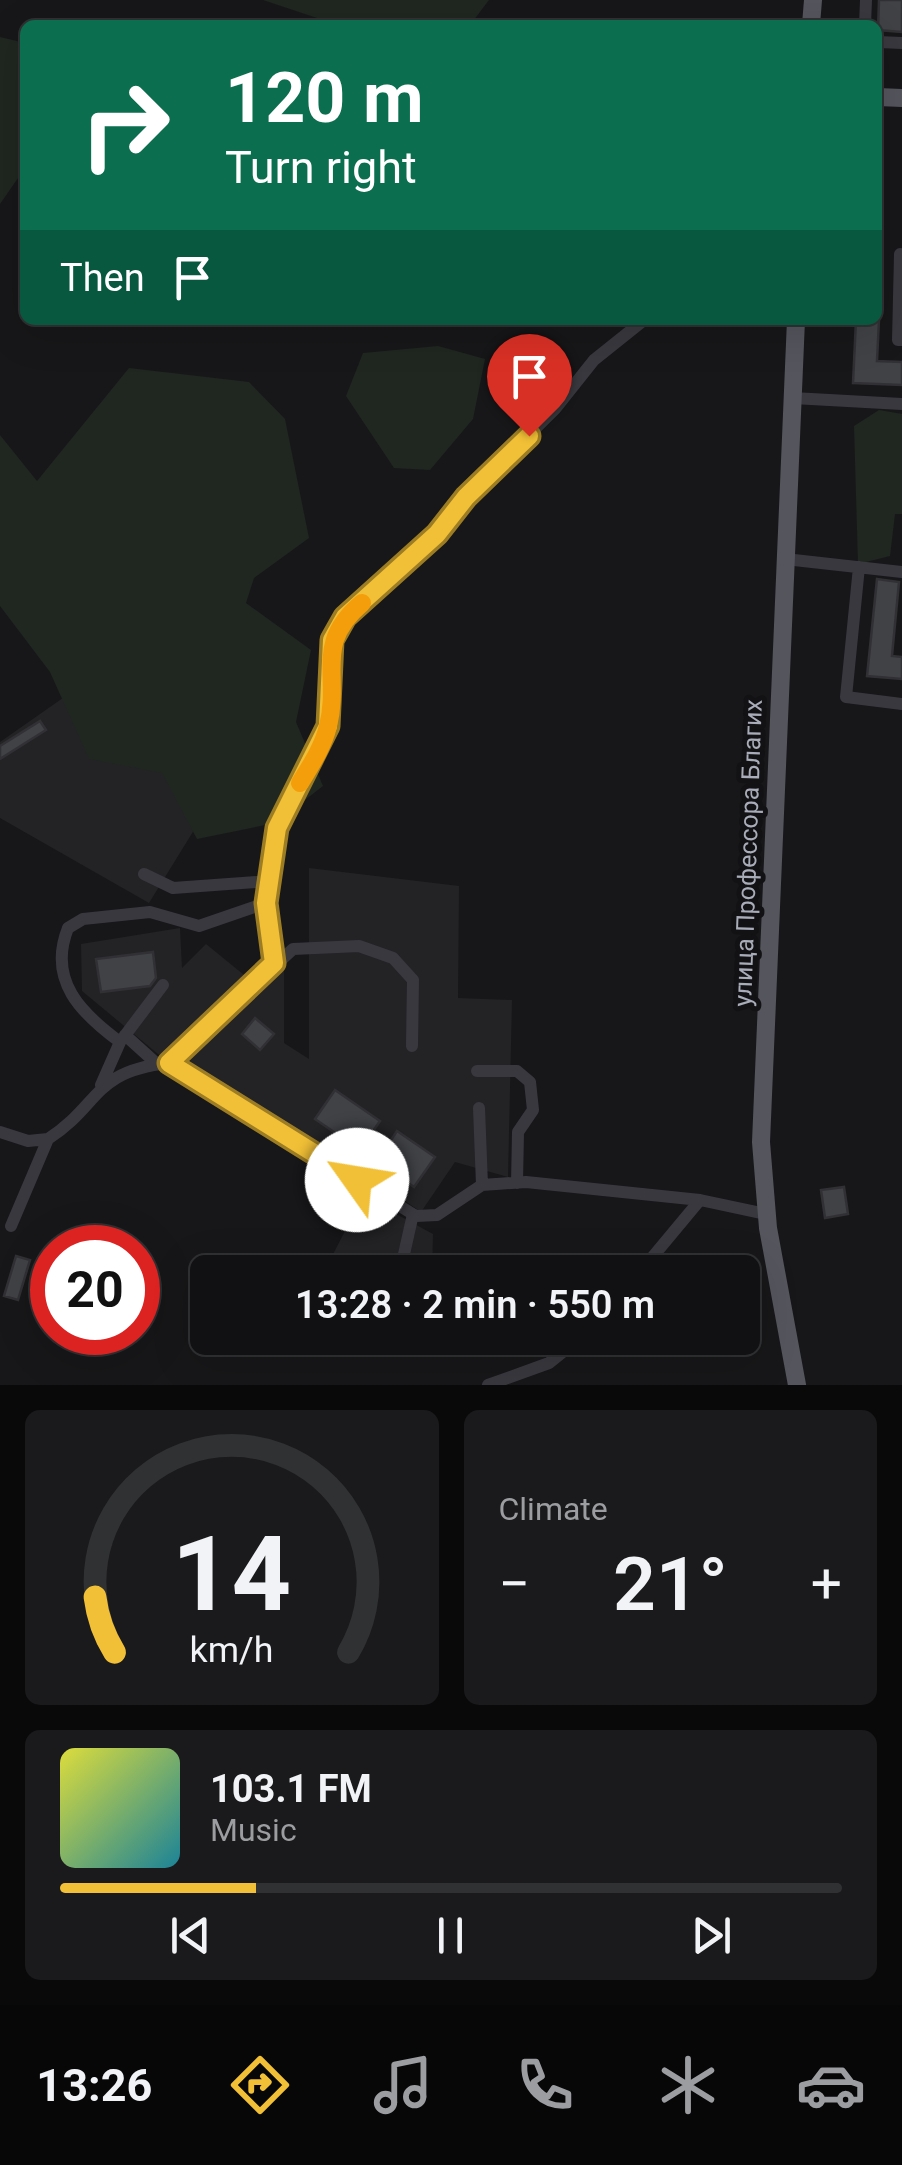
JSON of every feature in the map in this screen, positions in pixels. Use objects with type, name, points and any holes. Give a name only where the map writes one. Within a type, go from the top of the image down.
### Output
[{"type":"main road","name":"улица Профессора Благих","points":[[796,325],[761,1142],[766,1214],[797,1385]]},
{"type":"lane","points":[[900,254],[898,340],[902,340]]},
{"type":"lane","points":[[274,963],[266,903],[277,828],[328,726],[332,640],[345,617],[437,534],[466,497],[555,409],[594,360],[638,325]]},
{"type":"lane","points":[[792,398],[902,404]]},
{"type":"lane","points":[[786,560],[902,572]]},
{"type":"lane","points":[[858,568],[846,697],[902,704]]},
{"type":"lane","points":[[144,874],[173,888],[270,881]]},
{"type":"lane","points":[[266,903],[199,926],[150,912],[83,919],[68,928],[64,983],[72,1000],[123,1039],[413,1214],[437,1215],[482,1185],[517,1182],[700,1200],[766,1214]]},
{"type":"lane","points":[[101,1085],[141,1066],[163,1064],[293,949],[358,946],[393,958],[413,980],[412,1046]]},
{"type":"lane","points":[[11,1226],[48,1139],[101,1085],[123,1039],[163,985]]},
{"type":"lane","points":[[477,1070],[517,1071],[530,1082],[533,1110],[518,1132],[517,1182]]},
{"type":"lane","points":[[479,1108],[482,1185]]},
{"type":"lane","points":[[0,1132],[28,1141],[48,1139]]},
{"type":"lane","points":[[654,1255],[700,1200]]},
{"type":"lane","points":[[404,1255],[413,1214]]},
{"type":"lane","points":[[488,1385],[558,1355]]},
{"type":"shaded area","points":[[263,0],[489,0],[474,20],[323,20]]},
{"type":"shaded area","points":[[0,37],[20,42],[20,175],[0,204]]},
{"type":"shaded area","points":[[438,346],[485,359],[473,419],[430,470],[394,468],[346,396],[363,353]]},
{"type":"shaded area","points":[[129,368],[249,382],[285,419],[309,538],[254,578],[246,603],[311,650],[296,722],[323,786],[275,823],[197,839],[162,773],[89,759],[50,672],[0,606],[0,435],[37,481]]},
{"type":"shaded area","points":[[879,410],[902,414],[902,514],[895,514],[890,556],[858,564],[854,426]]},
{"type":"shaded area","points":[[90,679],[207,809],[149,903],[0,818],[0,742]]},
{"type":"shaded area","points":[[309,868],[459,886],[458,998],[512,1000],[508,1177],[455,1162],[421,1212],[352,1164],[346,1168],[185,1058],[284,963],[284,1043],[309,1059]]},
{"type":"shaded area","points":[[180,928],[182,968],[206,944],[249,979],[164,1059],[82,991],[81,944]]},
{"type":"shaded area","points":[[363,1196],[433,1234],[432,1255],[333,1255]]},
{"type":"building","points":[[879,0],[902,0],[902,32],[882,30],[882,20],[878,20]]},
{"type":"building","points":[[856,325],[879,325],[877,361],[902,362],[902,385],[853,383]]},
{"type":"building","points":[[877,579],[899,582],[892,656],[902,657],[902,679],[867,676]]},
{"type":"building","points":[[40,721],[46,730],[0,759],[0,746]]},
{"type":"building","points":[[153,952],[156,978],[150,986],[101,992],[96,959]]},
{"type":"building","points":[[255,1018],[274,1034],[260,1050],[242,1034]]},
{"type":"building","points":[[335,1090],[380,1121],[360,1150],[315,1119]]},
{"type":"building","points":[[397,1131],[435,1157],[414,1187],[377,1161]]},
{"type":"building","points":[[844,1187],[848,1214],[825,1218],[821,1190]]},
{"type":"building","points":[[16,1256],[30,1260],[18,1300],[4,1296]]},
{"type":"slow traffic","points":[[300,783],[328,726],[332,640],[345,617],[362,603]]},
{"type":"route","points":[[357,1180],[188,1071],[169,1063],[178,1050],[274,963],[266,903],[277,828],[317,755],[328,726],[332,640],[345,617],[437,534],[466,497],[529,436]]}]
